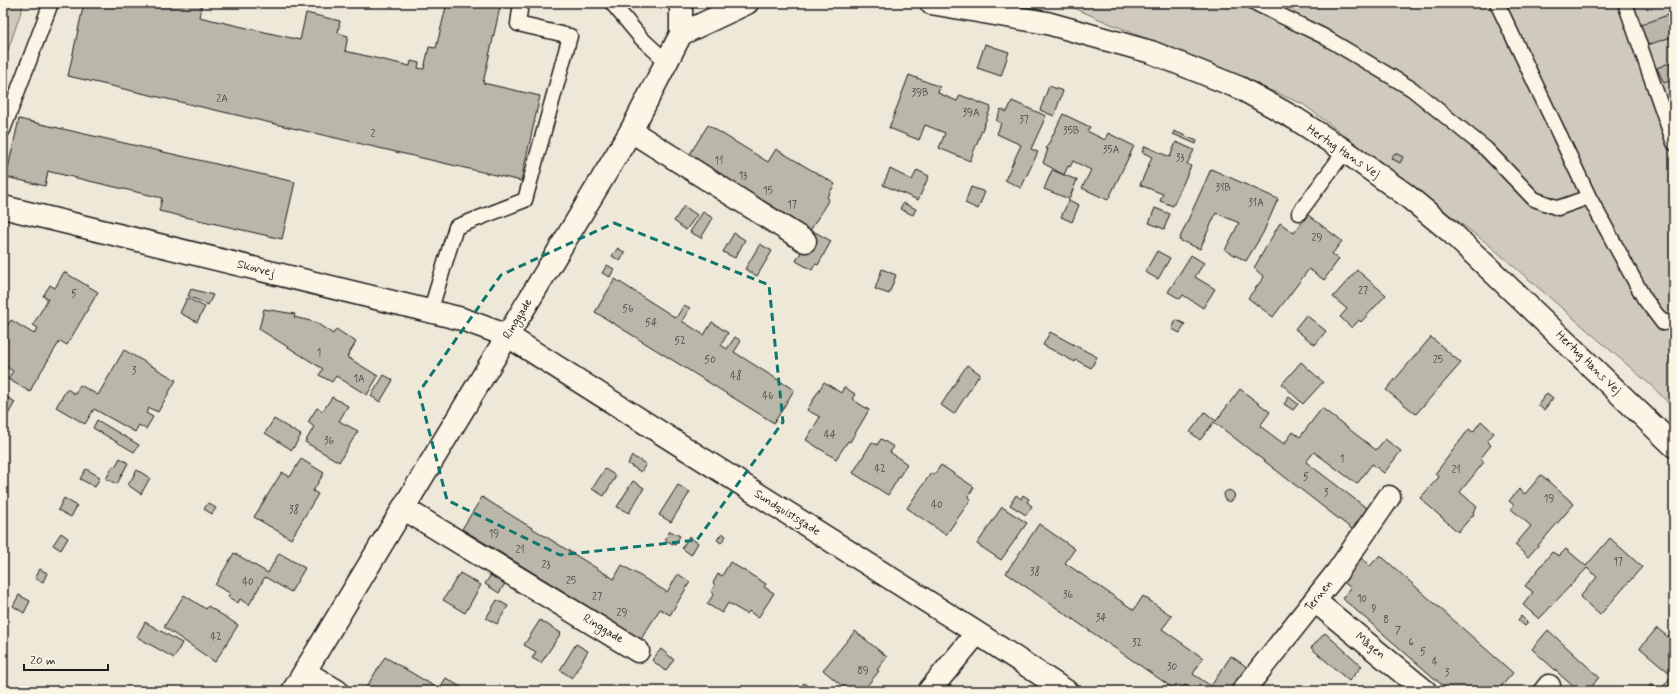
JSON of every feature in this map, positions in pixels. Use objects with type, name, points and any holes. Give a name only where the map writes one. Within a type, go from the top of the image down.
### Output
[{"type":"street","points":[[680,3],[681,34],[747,3]]},
{"type":"street","name":"Hertug Hans Vej","points":[[931,3],[1047,23],[1151,52],[1240,88],[1296,119],[1406,195],[1451,232],[1674,446]]},
{"type":"street","name":"Ringgade","points":[[294,691],[631,130],[681,34]]},
{"type":"street","points":[[631,130],[805,241]]},
{"type":"street","name":"Skovvej","points":[[6,213],[462,319],[508,336]]},
{"type":"street","name":"Sundquistsgade","points":[[508,336],[1066,691]]},
{"type":"street","name":"Ternen","points":[[1243,691],[1315,601],[1389,497]]},
{"type":"street","name":"Ringgade","points":[[403,508],[638,651]]},
{"type":"street","name":"Mågen","points":[[1315,601],[1425,691]]},
{"type":"street","points":[[929,691],[977,633]]},
{"type":"street","points":[[305,672],[337,691]]},
{"type":"lane","points":[[3,130],[51,3]]},
{"type":"lane","points":[[430,312],[456,227],[524,200],[570,36],[518,24],[521,3]]},
{"type":"lane","points":[[612,3],[640,38],[666,61]]},
{"type":"lane","points":[[1255,3],[1323,36],[1412,89],[1486,149],[1534,199],[1558,208],[1589,196]]},
{"type":"lane","points":[[1497,3],[1589,196],[1644,298],[1663,323],[1674,321]]},
{"type":"lane","points":[[1624,3],[1674,143]]},
{"type":"lane","points":[[1299,213],[1344,151]]},
{"type":"highlighted area","points":[[614,223],[769,285],[783,422],[697,540],[560,555],[447,500],[419,392],[501,275]]},
{"type":"shaded area","points":[[3,3],[24,3],[3,65]]},
{"type":"shaded area","points":[[1063,3],[1674,3],[1674,409],[1654,388],[1488,244],[1303,104]]},
{"type":"building","points":[[84,3],[135,3],[146,6],[147,3],[202,3],[199,17],[300,40],[306,13],[340,21],[338,33],[348,36],[345,51],[410,66],[411,61],[419,63],[418,68],[424,69],[429,47],[436,48],[447,3],[501,3],[483,83],[540,96],[521,181],[68,76]]},
{"type":"building","points":[[1673,13],[1674,36],[1645,46],[1638,26]]},
{"type":"building","points":[[985,44],[1009,52],[1001,76],[977,68]]},
{"type":"building","points":[[1674,61],[1674,79],[1664,83],[1657,68]]},
{"type":"building","points":[[909,75],[940,87],[938,93],[957,101],[960,95],[991,107],[970,161],[939,148],[945,133],[925,125],[919,140],[889,128]]},
{"type":"building","points":[[1049,86],[1063,91],[1054,116],[1040,110]]},
{"type":"building","points":[[1674,95],[1674,109],[1669,97]]},
{"type":"building","points":[[1012,101],[1046,116],[1031,149],[1038,152],[1021,188],[1005,180],[1021,145],[997,134],[1001,123],[996,121],[1001,109],[1007,112]]},
{"type":"building","points":[[1063,114],[1090,127],[1087,131],[1105,140],[1108,133],[1134,146],[1108,200],[1082,188],[1091,170],[1073,161],[1070,167],[1068,166],[1064,175],[1043,163],[1048,149],[1046,149]]},
{"type":"building","points":[[19,119],[295,182],[282,239],[159,211],[162,198],[48,171],[45,186],[6,177]]},
{"type":"building","points":[[708,125],[768,162],[776,149],[835,184],[827,197],[829,199],[810,231],[688,157]]},
{"type":"building","points":[[1174,131],[1197,141],[1196,144],[1173,134]]},
{"type":"building","points":[[1176,142],[1194,150],[1187,164],[1191,166],[1173,206],[1160,201],[1163,194],[1140,185],[1152,157],[1142,152],[1145,146],[1170,157]]},
{"type":"building","points":[[1395,153],[1403,157],[1400,163],[1391,158]]},
{"type":"building","points":[[890,169],[912,180],[917,170],[929,176],[918,200],[883,185]]},
{"type":"building","points":[[1211,169],[1278,199],[1263,233],[1246,261],[1225,250],[1239,223],[1216,213],[1200,249],[1179,240]]},
{"type":"building","points":[[1052,170],[1077,180],[1069,199],[1044,189]]},
{"type":"building","points":[[971,187],[985,192],[978,209],[965,203]]},
{"type":"building","points":[[1069,200],[1079,205],[1072,222],[1061,217]]},
{"type":"building","points":[[903,203],[916,209],[913,215],[900,209]]},
{"type":"building","points":[[684,206],[697,215],[686,230],[674,221]]},
{"type":"building","points":[[1155,208],[1170,214],[1164,229],[1149,223]]},
{"type":"building","points":[[703,212],[713,218],[701,238],[690,232]]},
{"type":"building","points":[[1308,215],[1342,241],[1332,254],[1339,259],[1324,280],[1309,269],[1273,317],[1248,298],[1264,277],[1254,268],[1280,223],[1294,233]]},
{"type":"building","points":[[813,231],[831,241],[818,265],[815,264],[812,270],[796,261]]},
{"type":"building","points":[[734,233],[745,240],[735,258],[723,252]]},
{"type":"building","points":[[760,244],[772,251],[757,276],[745,269]]},
{"type":"building","points":[[618,248],[625,253],[620,261],[612,256]]},
{"type":"building","points":[[1157,251],[1170,258],[1158,279],[1145,272]]},
{"type":"building","points":[[1191,255],[1204,263],[1195,277],[1215,289],[1203,308],[1183,295],[1180,299],[1168,292]]},
{"type":"building","points":[[607,265],[614,269],[610,277],[602,273]]},
{"type":"building","points":[[882,269],[896,275],[889,294],[875,289]]},
{"type":"building","points":[[1357,270],[1386,295],[1361,322],[1359,320],[1352,328],[1340,317],[1347,309],[1333,297]]},
{"type":"building","points":[[64,272],[98,292],[67,345],[60,341],[30,392],[8,379],[13,371],[3,365],[3,332],[11,320],[34,334],[38,328],[33,325],[48,299],[43,296],[50,285],[55,288]]},
{"type":"building","points":[[615,279],[676,318],[684,305],[690,308],[682,321],[704,335],[712,322],[728,333],[721,345],[727,349],[735,337],[741,341],[734,352],[794,390],[774,423],[595,312]]},
{"type":"building","points":[[191,289],[213,295],[208,305],[188,296]]},
{"type":"building","points":[[187,298],[205,307],[197,322],[180,313]]},
{"type":"building","points":[[264,309],[295,314],[294,317],[315,322],[333,334],[336,329],[356,342],[347,357],[378,376],[367,395],[336,376],[332,382],[319,375],[323,369],[259,329]]},
{"type":"building","points":[[1306,315],[1326,331],[1315,345],[1295,329]]},
{"type":"building","points":[[1176,320],[1185,324],[1180,333],[1172,329]]},
{"type":"building","points":[[1050,332],[1097,357],[1091,368],[1076,360],[1075,362],[1043,345]]},
{"type":"building","points":[[1431,337],[1461,363],[1416,414],[1386,390]]},
{"type":"building","points":[[124,350],[176,380],[158,412],[149,408],[146,413],[153,417],[146,429],[139,425],[135,432],[94,409],[85,424],[56,407],[67,389],[75,394],[80,385],[98,395]]},
{"type":"building","points":[[1301,362],[1323,382],[1303,404],[1282,384]]},
{"type":"building","points":[[967,365],[980,374],[954,414],[941,405]]},
{"type":"building","points":[[384,375],[393,380],[380,402],[371,396]]},
{"type":"building","points":[[824,382],[841,393],[844,387],[855,394],[852,399],[869,410],[850,442],[848,441],[836,459],[806,440],[820,417],[807,410]]},
{"type":"building","points":[[1240,389],[1270,412],[1260,426],[1284,444],[1293,432],[1300,437],[1322,408],[1376,450],[1385,439],[1401,451],[1384,473],[1372,464],[1357,484],[1314,452],[1306,462],[1373,513],[1357,533],[1214,422],[1200,440],[1190,432],[1205,412],[1216,421]]},
{"type":"building","points":[[3,393],[15,402],[6,418],[3,417]]},
{"type":"building","points":[[1547,393],[1553,398],[1544,410],[1538,405]]},
{"type":"building","points":[[332,397],[348,406],[339,421],[358,431],[339,462],[305,442],[314,427],[308,422],[317,408],[323,411]]},
{"type":"building","points":[[1289,397],[1298,404],[1293,410],[1284,404]]},
{"type":"building","points":[[274,419],[301,435],[292,450],[265,433]]},
{"type":"building","points":[[97,420],[139,445],[134,452],[93,428]]},
{"type":"building","points":[[1481,421],[1494,433],[1487,441],[1491,445],[1480,459],[1484,462],[1460,492],[1477,507],[1473,512],[1474,514],[1458,532],[1420,498],[1439,477],[1435,474],[1469,429],[1473,432]]},
{"type":"building","points":[[881,439],[894,447],[890,452],[907,464],[888,495],[853,473],[872,442],[877,445]]},
{"type":"building","points":[[632,456],[646,464],[641,472],[628,464]]},
{"type":"building","points":[[120,458],[128,463],[117,484],[106,479],[113,466],[115,467]]},
{"type":"building","points":[[301,459],[324,473],[313,491],[318,494],[291,539],[254,517],[282,472],[290,477]]},
{"type":"building","points":[[941,465],[974,487],[968,497],[971,499],[946,535],[907,508],[931,473],[934,475]]},
{"type":"building","points":[[86,469],[100,477],[95,487],[80,479]]},
{"type":"building","points":[[605,469],[616,476],[604,496],[592,489]]},
{"type":"building","points":[[137,470],[150,478],[141,494],[128,485]]},
{"type":"building","points":[[1541,475],[1574,504],[1528,557],[1515,545],[1531,526],[1511,509],[1514,505],[1509,501],[1519,489],[1525,494]]},
{"type":"building","points":[[633,481],[644,488],[629,513],[617,507]]},
{"type":"building","points":[[678,485],[690,492],[671,522],[659,515]]},
{"type":"building","points":[[1229,490],[1233,492],[1235,496],[1233,500],[1229,502],[1225,500],[1223,496],[1225,492]]},
{"type":"building","points":[[1016,495],[1021,499],[1023,495],[1029,499],[1027,502],[1032,506],[1026,515],[1010,505]]},
{"type":"building","points":[[482,497],[614,579],[622,565],[667,592],[678,574],[690,582],[670,615],[660,609],[641,639],[462,529]]},
{"type":"building","points":[[64,498],[77,506],[71,517],[58,510]]},
{"type":"building","points":[[208,503],[216,508],[212,514],[204,509]]},
{"type":"building","points":[[1002,507],[1027,523],[1001,560],[977,544]]},
{"type":"building","points":[[1039,524],[1075,549],[1065,563],[1134,610],[1143,596],[1172,616],[1162,629],[1203,658],[1193,674],[1211,686],[1231,656],[1247,667],[1230,691],[1194,691],[1185,685],[1181,691],[1177,691],[1006,573]]},
{"type":"building","points":[[670,531],[680,536],[675,545],[665,540]]},
{"type":"building","points":[[61,533],[68,538],[61,550],[53,545]]},
{"type":"building","points":[[722,533],[726,536],[721,543],[717,540]]},
{"type":"building","points":[[689,537],[698,543],[691,555],[682,548]]},
{"type":"building","points":[[1610,538],[1642,567],[1600,615],[1580,597],[1597,577],[1587,568],[1539,619],[1523,605],[1533,592],[1525,586],[1552,552],[1559,556],[1566,549],[1586,566]]},
{"type":"building","points":[[234,553],[268,573],[279,553],[305,568],[291,592],[265,577],[249,605],[240,599],[238,603],[228,597],[230,593],[215,585]]},
{"type":"building","points":[[1380,555],[1513,673],[1497,691],[1449,691],[1342,598],[1351,588],[1341,580],[1361,558],[1370,566]]},
{"type":"building","points":[[730,562],[766,584],[764,587],[774,593],[758,618],[749,611],[747,614],[728,603],[722,613],[707,604],[714,594],[711,592],[715,585],[713,583],[718,574],[722,576]]},
{"type":"building","points":[[40,569],[47,573],[43,582],[35,578]]},
{"type":"building","points":[[460,573],[481,585],[465,613],[443,600]]},
{"type":"building","points":[[492,573],[506,582],[499,593],[485,584]]},
{"type":"building","points":[[19,595],[30,601],[24,613],[13,606]]},
{"type":"building","points":[[184,595],[206,609],[208,606],[238,625],[215,662],[164,627]]},
{"type":"building","points":[[497,600],[508,606],[497,624],[486,618]]},
{"type":"building","points":[[1521,616],[1528,623],[1525,626],[1518,620]]},
{"type":"building","points":[[540,620],[561,633],[541,663],[532,658],[536,652],[524,645]]},
{"type":"building","points":[[145,622],[182,643],[174,658],[137,637]]},
{"type":"building","points":[[1657,628],[1668,637],[1674,629],[1674,691],[1660,691],[1672,675],[1640,648]]},
{"type":"building","points":[[1548,630],[1599,677],[1590,689],[1593,691],[1578,691],[1532,649]]},
{"type":"building","points":[[855,631],[887,657],[877,670],[879,671],[866,687],[872,691],[848,691],[823,670]]},
{"type":"building","points":[[1325,633],[1362,666],[1349,681],[1311,648]]},
{"type":"building","points":[[576,644],[588,651],[572,678],[560,670]]},
{"type":"building","points":[[661,649],[674,660],[665,671],[652,660]]},
{"type":"building","points":[[385,657],[439,689],[446,678],[467,691],[364,691]]},
{"type":"building","points":[[804,683],[809,687],[810,686],[817,691],[797,691]]},
{"type":"building","points":[[1651,684],[1660,691],[1646,691]]}]
